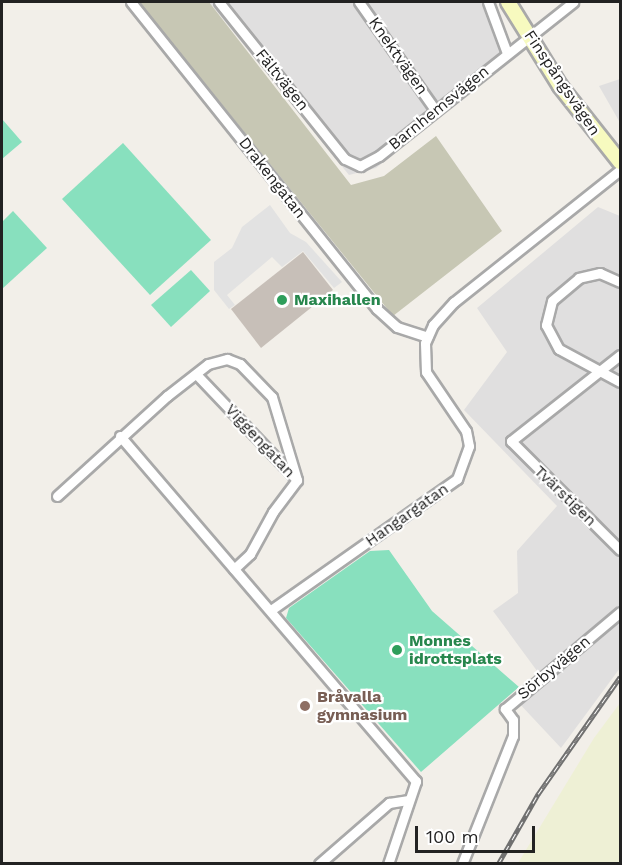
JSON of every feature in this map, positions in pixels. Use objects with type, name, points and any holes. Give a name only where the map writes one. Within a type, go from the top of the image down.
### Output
[{"type":"main road","name":"Finspångsvägen","points":[[508,2],[529,38],[584,119],[621,162]]},
{"type":"street","name":"Drakengatan","points":[[131,2],[377,309],[397,327],[427,337]]},
{"type":"street","name":"Fältvägen","points":[[219,2],[345,159]]},
{"type":"street","name":"Knektvägen","points":[[359,2],[436,111]]},
{"type":"street","points":[[488,2],[507,53]]},
{"type":"street","name":"Barnhemsvägen","points":[[345,159],[360,166],[379,156],[573,2]]},
{"type":"street","points":[[427,337],[454,302],[621,170]]},
{"type":"street","points":[[621,282],[600,273],[579,278],[552,301],[546,316],[548,334],[559,349],[621,382]]},
{"type":"street","name":"Hangargatan","points":[[271,610],[447,486],[464,469],[469,446],[466,431],[428,380],[424,362],[427,337]]},
{"type":"street","points":[[597,371],[621,356]]},
{"type":"street","points":[[57,496],[120,436],[196,374],[227,359],[262,384],[278,408],[297,480]]},
{"type":"street","name":"Tvärstigen","points":[[597,371],[511,441],[621,550]]},
{"type":"street","name":"Viggengatan","points":[[196,374],[297,480],[273,512],[250,554],[234,569]]},
{"type":"street","points":[[120,436],[416,781],[388,864]]},
{"type":"street","name":"Sörbyvägen","points":[[462,864],[513,736],[513,720],[505,710],[621,612]]},
{"type":"street","points":[[319,864],[389,803],[409,800]]},
{"type":"shaded area","points":[[139,2],[209,2],[351,185],[384,176],[436,136],[502,231],[393,316]]},
{"type":"shaded area","points":[[209,2],[495,2],[509,62],[376,168],[349,175]]},
{"type":"shaded area","points":[[620,79],[620,121],[619,121],[599,86]]},
{"type":"shaded area","points":[[270,205],[290,233],[306,242],[342,282],[334,288],[303,251],[282,267],[272,257],[227,295],[235,305],[229,309],[214,290],[214,262],[232,248],[242,227]]},
{"type":"shaded area","points":[[598,207],[620,216],[620,668],[561,748],[517,701],[543,679],[493,611],[518,593],[517,551],[557,506],[464,410],[507,352],[477,308]]},
{"type":"shaded area","points":[[620,703],[620,863],[518,863],[594,738]]},
{"type":"green space","points":[[2,119],[22,142],[2,159]]},
{"type":"green space","points":[[123,143],[211,240],[150,295],[62,199]]},
{"type":"green space","points":[[13,211],[47,248],[2,289],[2,222]]},
{"type":"green space","points":[[191,270],[210,291],[171,327],[151,305]]},
{"type":"green space","name":"Monnes idrottsplats","points":[[389,550],[432,611],[519,687],[421,772],[286,618],[289,608],[370,551]]},
{"type":"building","name":"Maxihallen","points":[[303,252],[333,290],[261,348],[231,309]]},
{"type":"railway","points":[[498,864],[538,794],[620,677]]},
{"type":"place","name":"Maxihallen","points":[[282,300]]},
{"type":"place","name":"Monnes idrottsplats","points":[[397,650]]},
{"type":"place","name":"Bråvalla gymnasium","points":[[305,706]]}]
